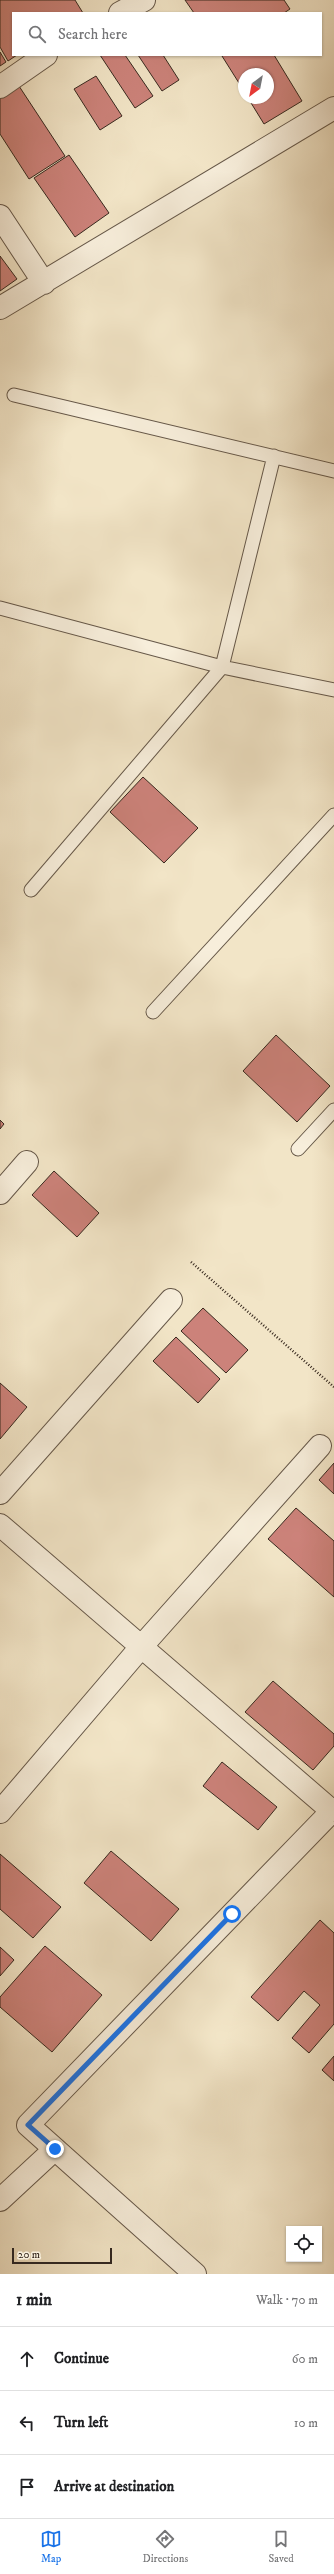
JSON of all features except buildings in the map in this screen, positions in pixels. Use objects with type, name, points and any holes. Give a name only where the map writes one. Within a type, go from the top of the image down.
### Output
[{"type":"street","points":[[122,12],[144,0]]},
{"type":"street","points":[[0,87],[45,56]]},
{"type":"street","points":[[0,308],[334,108]]},
{"type":"street","points":[[0,216],[44,282]]},
{"type":"street","points":[[0,1193],[27,1162]]},
{"type":"street","points":[[0,1493],[171,1300]]},
{"type":"street","points":[[0,1812],[141,1647],[320,1446]]},
{"type":"street","points":[[0,1525],[333,1810],[28,2125],[194,2274]]},
{"type":"street","points":[[0,2200],[55,2149]]},
{"type":"lane","points":[[14,395],[334,471]]},
{"type":"lane","points":[[31,890],[222,667],[274,456]]},
{"type":"lane","points":[[0,608],[222,667],[334,690]]},
{"type":"lane","points":[[154,1012],[334,815]]},
{"type":"lane","points":[[298,1149],[334,1110]]},
{"type":"path","points":[[191,1262],[334,1387]]},
{"type":"route","points":[[55,2149],[28,2125],[232,1914]]}]
